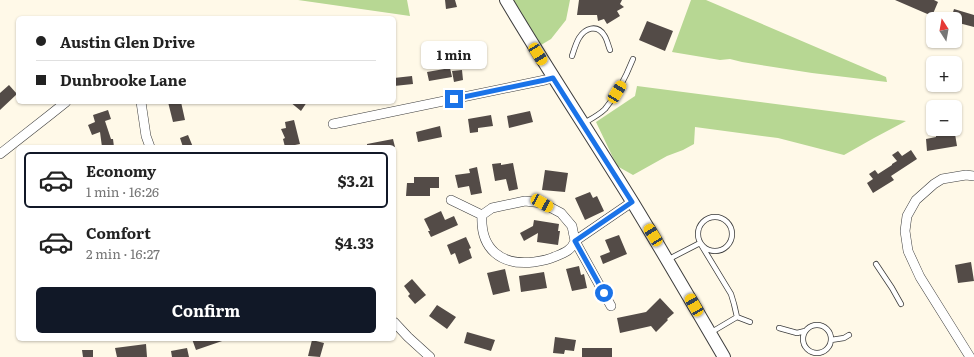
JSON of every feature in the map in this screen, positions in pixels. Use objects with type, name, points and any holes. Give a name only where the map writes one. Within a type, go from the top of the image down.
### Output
[{"type":"street","points":[[506,0],[553,78],[668,260],[724,357]]},
{"type":"street","points":[[333,124],[553,78]]},
{"type":"street","points":[[0,154],[64,104]]},
{"type":"street","points":[[141,104],[146,136],[149,145]]},
{"type":"street","points":[[970,357],[920,277],[908,251],[905,231],[907,216],[916,200],[934,184],[942,179],[966,175],[974,176]]},
{"type":"street","points":[[451,200],[482,215]]},
{"type":"street","points":[[611,306],[575,241],[572,226],[561,213],[542,203],[525,201],[492,208],[482,215],[481,225],[490,248],[498,256],[511,262],[526,263],[548,260],[569,250],[572,248],[575,241],[632,202]]},
{"type":"street","points":[[396,324],[430,357]]},
{"type":"lane","points":[[572,56],[579,37],[591,28],[604,33],[610,50]]},
{"type":"lane","points":[[583,124],[605,109],[629,70],[633,59]]},
{"type":"lane","points":[[700,243],[704,248],[709,250],[714,251],[725,248],[731,239],[731,228],[723,219],[712,217],[702,222],[699,227],[698,238],[700,243],[731,294],[737,317]]},
{"type":"lane","points":[[668,260],[700,243]]},
{"type":"lane","points":[[876,264],[901,304]]},
{"type":"lane","points":[[737,317],[750,322]]},
{"type":"lane","points":[[710,333],[737,317]]},
{"type":"lane","points":[[821,325],[829,331],[831,335],[828,348],[820,353],[811,352],[804,345],[803,336],[805,332],[812,326],[821,325]]},
{"type":"lane","points":[[779,328],[797,333],[805,332]]},
{"type":"lane","points":[[831,340],[844,338],[849,335]]},
{"type":"green space","points":[[298,0],[407,0],[410,16]]},
{"type":"green space","points":[[513,0],[570,0],[566,20],[551,39],[541,45]]},
{"type":"green space","points":[[691,0],[706,0],[886,77],[887,82],[812,73],[730,59],[720,60],[672,52]]},
{"type":"green space","points":[[637,86],[906,121],[844,155],[778,138],[695,127],[694,144],[667,156],[633,175],[617,166],[596,122],[635,96]]},
{"type":"building","points":[[445,0],[455,0],[457,7],[446,9]]},
{"type":"building","points":[[579,0],[622,0],[620,4],[624,7],[617,11],[620,16],[607,24],[604,19],[598,21],[597,15],[577,15]]},
{"type":"building","points":[[895,0],[934,0],[938,2],[934,12],[926,12],[926,13]]},
{"type":"building","points":[[954,9],[974,15],[974,27],[962,24],[962,12],[953,12]]},
{"type":"building","points":[[647,21],[673,31],[665,51],[639,40]]},
{"type":"building","points":[[450,68],[452,77],[429,81],[427,72]]},
{"type":"building","points":[[462,70],[463,80],[454,82],[452,71]]},
{"type":"building","points":[[412,76],[413,84],[396,86],[396,78]]},
{"type":"building","points":[[9,85],[16,93],[16,95],[0,110],[0,93]]},
{"type":"building","points":[[168,104],[181,104],[185,120],[173,122]]},
{"type":"building","points":[[292,104],[306,104],[301,111]]},
{"type":"building","points":[[108,110],[111,119],[105,121],[111,139],[113,139],[114,145],[102,145],[100,132],[92,135],[88,125],[95,122],[93,115]]},
{"type":"building","points":[[530,111],[533,122],[509,128],[507,116]]},
{"type":"building","points":[[491,115],[493,126],[478,128],[478,132],[470,133],[468,119]]},
{"type":"building","points":[[294,120],[300,144],[284,145],[283,139],[285,138],[281,129],[286,128],[285,122]]},
{"type":"building","points":[[440,126],[442,137],[418,142],[416,132]]},
{"type":"building","points":[[188,135],[192,145],[182,145],[180,138]]},
{"type":"building","points":[[955,136],[957,146],[927,151],[926,139]]},
{"type":"building","points":[[393,139],[394,145],[367,145]]},
{"type":"building","points":[[911,150],[917,159],[891,176],[894,180],[873,193],[867,183],[873,179],[869,174],[875,170],[878,174],[892,165],[897,161],[892,155],[898,151],[902,156]]},
{"type":"building","points":[[501,163],[501,165],[513,163],[518,189],[509,191],[506,179],[495,181],[492,164]]},
{"type":"building","points":[[477,167],[482,193],[471,195],[469,186],[458,188],[455,175],[470,173],[469,169]]},
{"type":"building","points":[[545,170],[568,173],[565,192],[542,190]]},
{"type":"building","points":[[414,177],[439,177],[439,188],[430,188],[430,196],[406,196],[407,183],[414,183]]},
{"type":"building","points":[[590,192],[593,198],[597,196],[604,211],[585,220],[575,198]]},
{"type":"building","points":[[441,211],[445,220],[454,216],[458,225],[431,237],[428,231],[430,231],[424,219]]},
{"type":"building","points":[[534,220],[559,224],[558,231],[560,231],[558,245],[537,242],[538,233],[524,241],[520,233],[533,226]]},
{"type":"building","points":[[619,235],[627,254],[603,264],[600,256],[610,252],[605,240]]},
{"type":"building","points":[[466,237],[471,248],[469,249],[472,258],[459,264],[455,253],[451,255],[447,245]]},
{"type":"building","points":[[971,262],[974,281],[958,283],[955,265]]},
{"type":"building","points":[[579,266],[581,275],[584,274],[587,288],[572,291],[566,269]]},
{"type":"building","points":[[505,269],[510,291],[493,295],[487,273]]},
{"type":"building","points":[[544,272],[547,288],[521,292],[519,276]]},
{"type":"building","points":[[412,279],[426,295],[415,304],[408,296],[410,294],[404,286]]},
{"type":"building","points":[[660,298],[674,313],[656,332],[651,326],[620,333],[617,318],[646,312]]},
{"type":"building","points":[[437,305],[456,317],[447,329],[429,316]]},
{"type":"building","points":[[467,332],[495,340],[491,351],[464,343]]},
{"type":"building","points":[[555,337],[576,340],[574,351],[565,350],[564,354],[553,353]]},
{"type":"building","points":[[193,341],[222,341],[196,350]]},
{"type":"building","points":[[312,341],[324,343],[320,357],[308,356]]},
{"type":"building","points":[[146,344],[147,357],[117,357],[115,348]]},
{"type":"building","points":[[187,348],[189,357],[172,357],[171,351]]},
{"type":"building","points":[[582,348],[612,348],[612,357],[582,357]]},
{"type":"building","points":[[82,350],[93,350],[93,357],[83,357]]},
{"type":"route","points":[[454,99],[553,78],[632,202],[575,241],[604,293]]}]
